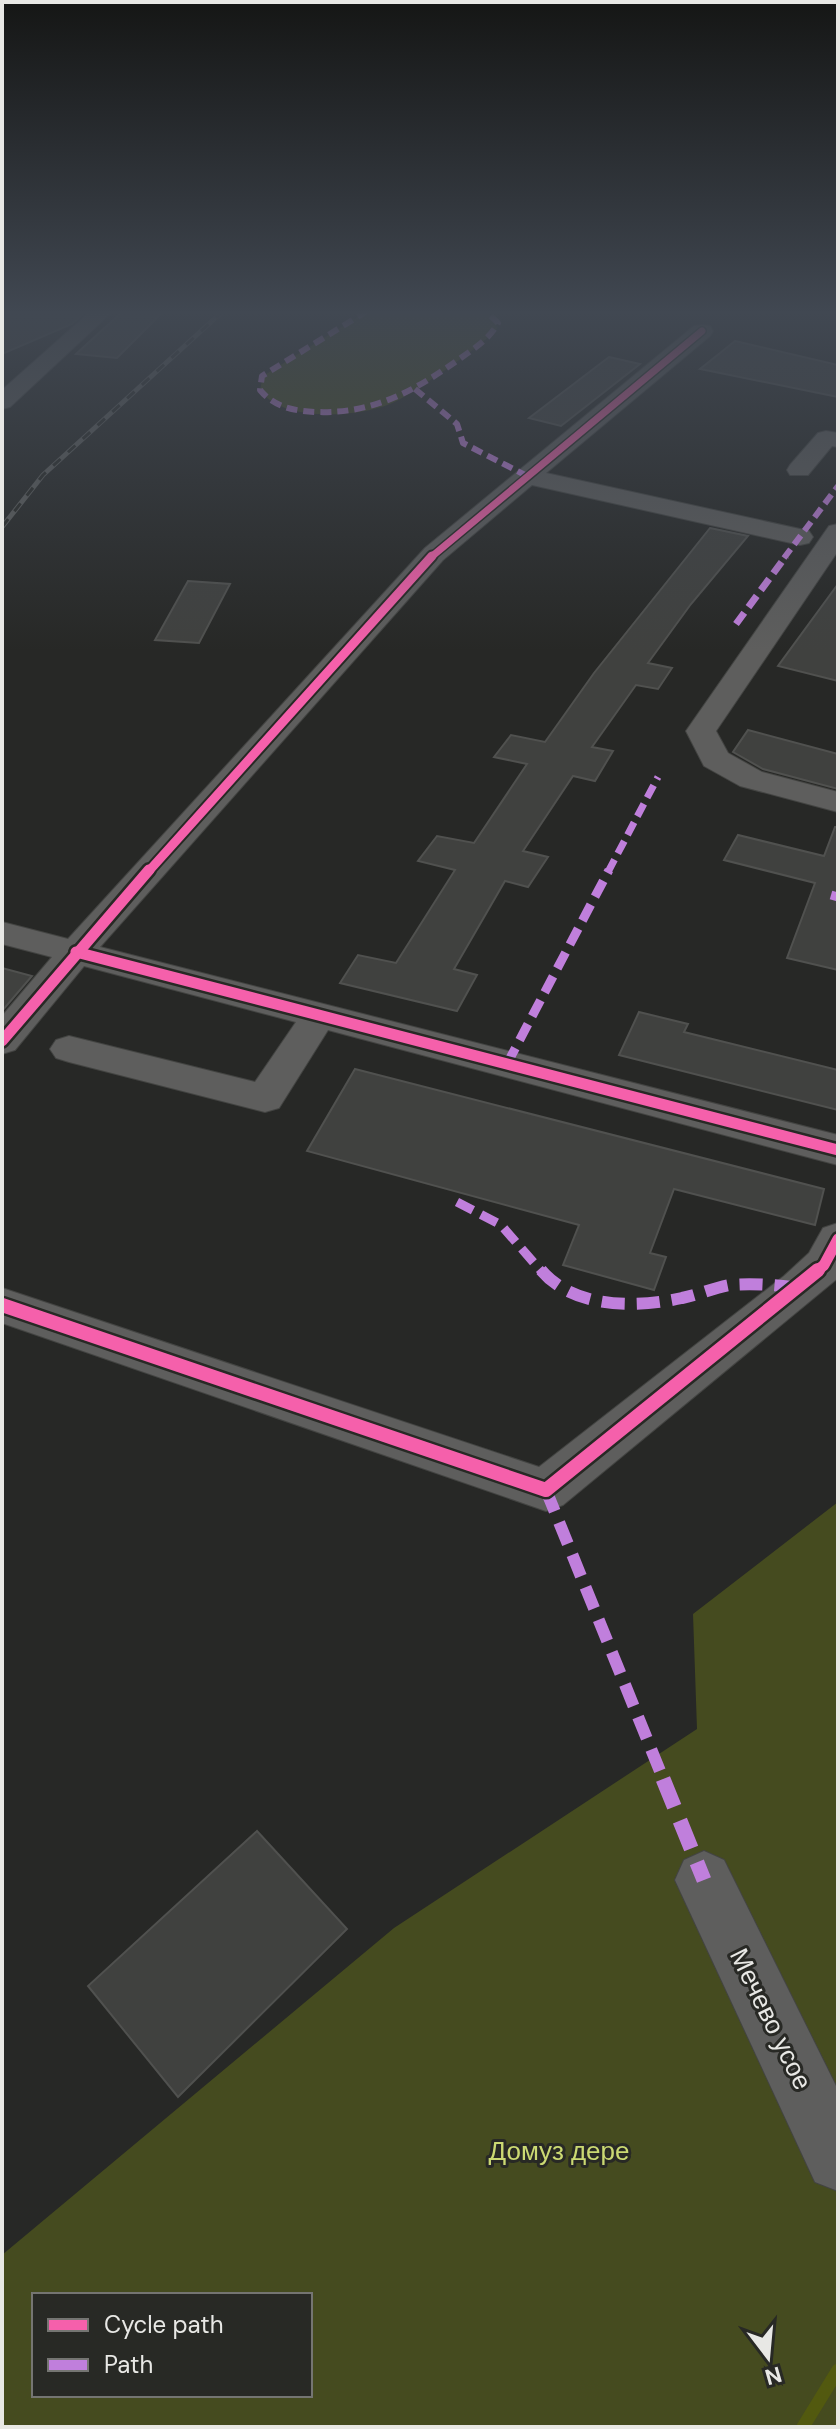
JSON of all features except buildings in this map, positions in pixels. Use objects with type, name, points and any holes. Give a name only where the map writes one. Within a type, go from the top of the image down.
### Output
[{"type":"street","points":[[2,1041],[76,952],[434,554],[589,424]]},
{"type":"street","points":[[799,470],[826,438],[838,440]]},
{"type":"street","points":[[527,476],[800,537]]},
{"type":"street","points":[[838,532],[701,731],[715,759],[751,779],[838,802]]},
{"type":"street","points":[[2,933],[838,1150]]},
{"type":"street","points":[[69,1049],[265,1098],[319,1015]]},
{"type":"street","points":[[2,1305],[546,1490],[799,1288],[824,1265],[838,1239]]},
{"type":"street","name":"Мечево усое","points":[[704,1880],[838,2159]]},
{"type":"green space","name":"Домуз дере","points":[[838,1502],[838,2427],[2,2427],[2,2255],[394,1928],[697,1729],[693,1614]]},
{"type":"waterway","name":"Домуз дере","points":[[803,2427],[838,2370]]},
{"type":"railway","points":[[2,527],[43,475],[99,424]]},
{"type":"marked path","points":[[457,424],[463,443],[527,476]]},
{"type":"marked path","points":[[736,624],[838,486]]},
{"type":"marked path","points":[[507,1064],[658,777]]},
{"type":"marked path","points":[[831,895],[838,897]]},
{"type":"marked path","points":[[457,1202],[473,1208],[508,1231],[544,1274],[561,1288],[587,1298],[645,1303],[684,1298],[730,1285],[799,1288]]},
{"type":"marked path","points":[[546,1490],[704,1880]]},
{"type":"cycle path","points":[[2,1041],[76,952],[434,554],[590,424]]},
{"type":"cycle path","points":[[76,952],[838,1150]]},
{"type":"cycle path","points":[[2,1305],[546,1490],[799,1288],[824,1265],[838,1239]]}]
